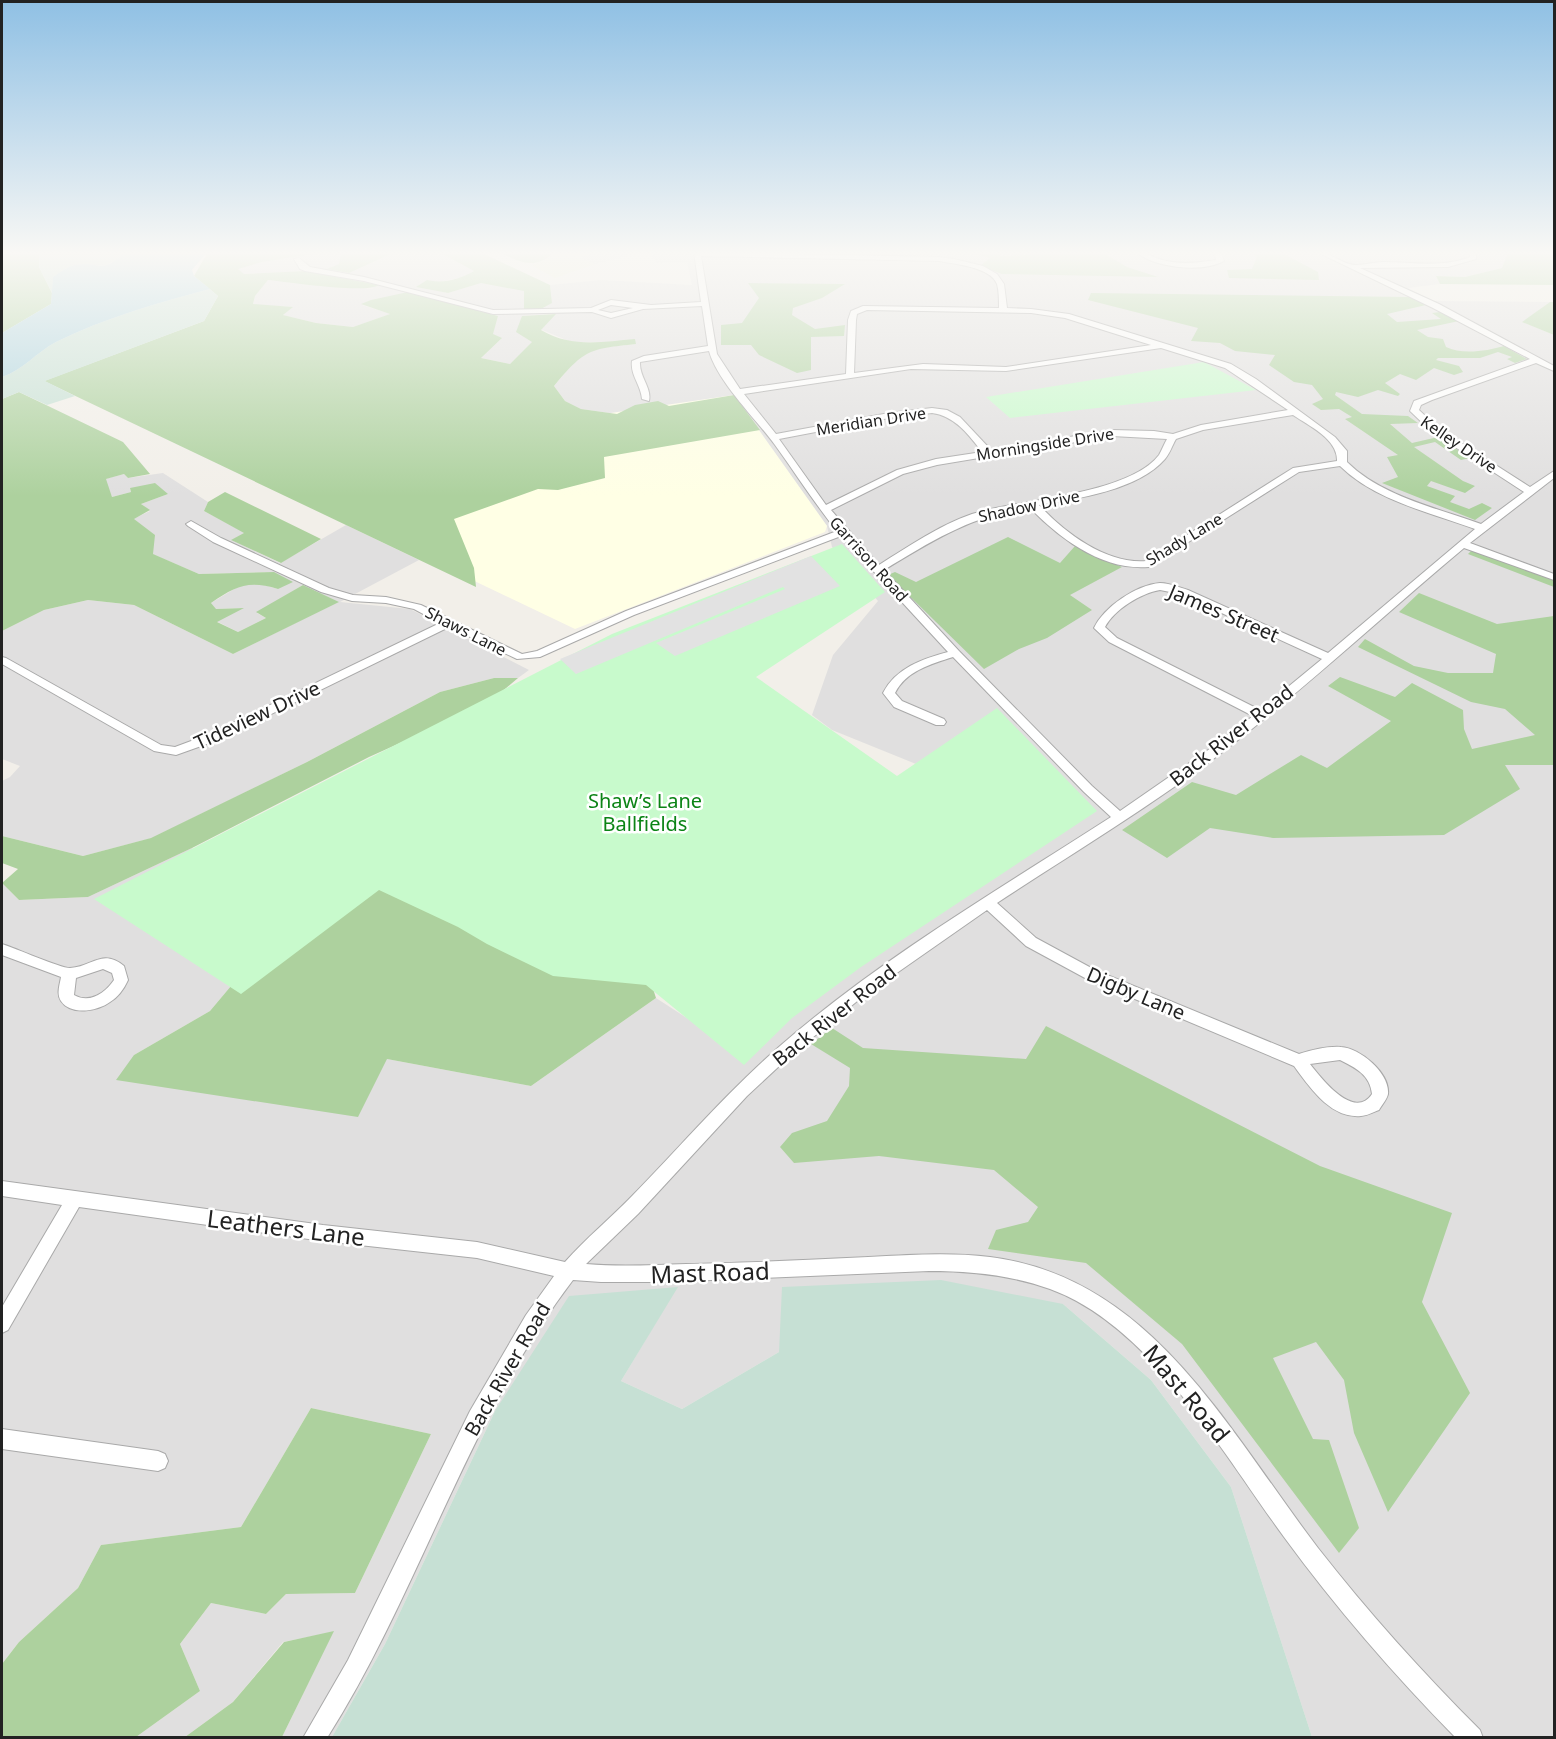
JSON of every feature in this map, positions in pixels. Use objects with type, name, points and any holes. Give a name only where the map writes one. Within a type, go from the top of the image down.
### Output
[{"type":"street","name":"Garrison Road","points":[[710,333],[717,362],[774,436],[824,510],[955,653],[1088,789],[1121,817]]},
{"type":"street","points":[[850,375],[852,333]]},
{"type":"street","points":[[1122,333],[1228,366],[1253,381],[1340,446],[1342,462],[1356,476],[1482,528]]},
{"type":"street","points":[[1487,333],[1536,360],[1550,363],[1554,369]]},
{"type":"street","points":[[739,392],[930,365],[987,370],[1006,369],[1162,345]]},
{"type":"street","points":[[646,399],[647,392],[635,369],[636,361],[712,348]]},
{"type":"street","name":"Kelley Drive","points":[[1529,491],[1436,430],[1414,411],[1417,403],[1536,360]]},
{"type":"street","name":"Morningside Drive","points":[[824,510],[884,479],[917,466],[1112,432],[1154,434],[1173,438],[1184,432],[1201,428],[1294,411]]},
{"type":"street","name":"Meridian Drive","points":[[774,436],[902,415],[943,412],[957,419],[988,453]]},
{"type":"street","name":"Shadow Drive","points":[[877,570],[961,522],[978,515],[1105,489],[1120,483],[1158,460],[1166,452],[1173,438]]},
{"type":"street","name":"Shady Lane","points":[[1032,504],[1045,520],[1076,541],[1115,560],[1138,567],[1149,564],[1296,470],[1342,462]]},
{"type":"street","name":"Back River Road","points":[[314,1737],[354,1673],[488,1396],[534,1320],[569,1271],[633,1208],[760,1073],[835,1010],[987,902],[1121,817],[1218,749],[1482,528],[1554,474]]},
{"type":"street","name":"Shaws Lane","points":[[191,524],[218,540],[325,590],[352,598],[403,603],[450,622],[512,654],[531,657],[630,613],[843,532]]},
{"type":"street","points":[[1463,544],[1554,577]]},
{"type":"street","name":"James Street","points":[[1261,715],[1113,640],[1099,628],[1101,622],[1115,610],[1150,588],[1167,587],[1184,592],[1329,658]]},
{"type":"street","name":"Tideview Drive","points":[[2,660],[158,748],[176,751],[214,737],[450,622]]},
{"type":"street","points":[[940,722],[898,704],[889,693],[896,682],[921,665],[955,653]]},
{"type":"street","name":"Digby Lane","points":[[987,902],[1031,942],[1059,959],[1299,1061]]},
{"type":"street","points":[[2,949],[69,974]]},
{"type":"street","points":[[1328,1053],[1342,1053],[1357,1059],[1371,1070],[1380,1082],[1381,1094],[1377,1104],[1368,1110],[1354,1110],[1338,1105],[1323,1094],[1309,1079],[1299,1061],[1328,1053]]},
{"type":"street","name":"Leathers Lane","points":[[2,1189],[323,1233],[477,1250],[569,1271]]},
{"type":"street","points":[[2,1324],[74,1200]]},
{"type":"street","name":"Mast Road","points":[[569,1271],[646,1274],[942,1263],[1006,1268],[1038,1275],[1069,1288],[1109,1311],[1163,1358],[1196,1396],[1292,1530],[1370,1626],[1436,1702],[1472,1737]]},
{"type":"street","points":[[2,1438],[158,1461]]},
{"type":"shaded area","points":[[74,333],[172,333],[45,381],[75,396],[47,405],[19,392],[2,399],[2,377],[17,370],[56,342]]},
{"type":"shaded area","points":[[493,333],[530,333],[533,342],[510,364],[481,358],[501,339],[492,335]]},
{"type":"shaded area","points":[[550,333],[1550,333],[1554,335],[1554,1737],[1312,1737],[1231,1487],[1151,1380],[1063,1304],[779,1352],[682,1409],[621,1381],[677,1287],[495,1411],[385,1644],[332,1737],[282,1737],[333,1632],[283,1642],[233,1702],[185,1737],[136,1737],[200,1691],[180,1644],[211,1603],[266,1614],[286,1594],[355,1593],[431,1434],[311,1408],[241,1527],[101,1545],[78,1588],[19,1642],[2,1664],[2,883],[19,900],[88,897],[192,848],[262,949],[210,1011],[134,1055],[387,1059],[531,1086],[656,998],[710,1033],[916,764],[832,730],[812,715],[833,655],[878,601],[832,547],[827,526],[734,395],[617,414],[581,409],[565,401],[554,386],[575,361],[596,348],[636,344],[571,342]]},
{"type":"shaded area","points":[[734,395],[827,526],[825,532],[575,629],[263,480],[372,448]]},
{"type":"shaded area","points":[[163,473],[208,502],[204,511],[245,533],[232,540],[280,563],[346,525],[419,560],[340,602],[410,609],[529,670],[518,678],[494,678],[440,692],[307,762],[152,838],[83,856],[2,836],[2,781],[10,777],[20,766],[2,759],[2,631],[44,610],[88,600],[134,605],[233,654],[338,602],[303,585],[257,613],[266,618],[238,632],[216,621],[241,608],[215,609],[211,603],[239,586],[258,583],[278,589],[274,572],[199,574],[152,554],[133,519],[150,511],[141,504],[168,494],[130,488],[131,492],[112,497],[105,479],[124,474],[128,478]]},
{"type":"shaded area","points":[[811,556],[840,586],[675,656],[656,643],[785,589],[783,587],[576,674],[560,659]]},
{"type":"shaded area","points":[[941,1280],[1063,1304],[1151,1380],[1231,1487],[1312,1737],[332,1737],[385,1644],[495,1411],[569,1296],[678,1287],[621,1381],[682,1409],[779,1352],[782,1287]]},
{"type":"green space","points":[[172,333],[493,333],[502,338],[481,358],[510,364],[532,342],[518,333],[547,333],[575,342],[635,339],[636,344],[608,347],[589,353],[573,365],[554,386],[565,401],[581,409],[617,414],[635,405],[658,401],[669,406],[734,395],[760,430],[604,457],[605,478],[558,490],[538,489],[454,519],[474,568],[476,587],[44,381]]},
{"type":"green space","points":[[721,333],[844,333],[844,336],[811,337],[811,370],[797,373],[759,355],[751,345],[721,345]]},
{"type":"green space","points":[[1195,333],[1422,333],[1428,337],[1443,339],[1446,347],[1459,351],[1504,346],[1527,359],[1515,363],[1507,359],[1512,357],[1498,352],[1480,358],[1438,358],[1436,360],[1459,366],[1463,372],[1454,375],[1434,368],[1416,380],[1400,374],[1385,383],[1400,394],[1398,396],[1378,390],[1358,397],[1336,392],[1335,395],[1362,414],[1408,416],[1418,423],[1390,424],[1412,443],[1438,437],[1470,458],[1461,460],[1435,442],[1414,447],[1463,481],[1475,486],[1465,493],[1431,481],[1427,486],[1455,496],[1450,502],[1469,509],[1482,503],[1492,508],[1475,520],[1382,483],[1398,477],[1387,457],[1398,455],[1345,419],[1352,417],[1339,409],[1321,410],[1312,404],[1323,399],[1312,385],[1294,382],[1269,365],[1275,355],[1235,351],[1220,343],[1191,341]]},
{"type":"green space","points":[[1204,362],[1256,390],[1010,418],[986,397]]},
{"type":"green space","points":[[19,392],[123,442],[150,474],[128,478],[124,474],[106,479],[112,497],[131,492],[130,488],[155,483],[168,494],[141,504],[150,510],[134,519],[155,535],[153,554],[199,574],[274,572],[293,582],[278,589],[250,585],[228,592],[211,603],[216,609],[244,608],[217,622],[238,632],[266,618],[256,612],[303,585],[339,602],[233,654],[134,605],[88,600],[44,610],[2,631],[2,399]]},
{"type":"green space","points":[[225,492],[321,539],[281,563],[231,540],[244,533],[204,511],[208,502]]},
{"type":"green space","points":[[1008,537],[1060,563],[1075,546],[1122,567],[1070,595],[1092,610],[1047,638],[1019,649],[984,669],[888,575],[895,572],[916,582]]},
{"type":"green space","name":"Shaw’s Lane Ballfields","points":[[842,544],[885,592],[756,677],[897,776],[997,708],[1097,811],[861,967],[792,1018],[744,1065],[646,985],[553,976],[487,944],[458,927],[379,890],[241,994],[94,899],[612,634]]},
{"type":"green space","points":[[1472,550],[1554,580],[1554,587],[1468,554]]},
{"type":"green space","points":[[1419,593],[1497,624],[1554,616],[1554,765],[1505,765],[1520,789],[1444,835],[1273,838],[1210,828],[1167,858],[1122,830],[1192,782],[1236,795],[1301,755],[1327,768],[1391,721],[1328,686],[1340,677],[1395,697],[1412,683],[1463,710],[1464,729],[1472,749],[1535,735],[1505,709],[1471,702],[1358,647],[1365,639],[1414,666],[1448,673],[1493,673],[1496,654],[1399,612]]},
{"type":"green space","points":[[494,678],[518,678],[487,704],[369,757],[192,848],[88,897],[19,900],[2,883],[18,869],[2,863],[2,836],[83,856],[151,838],[307,762],[440,692]]},
{"type":"green space","points":[[403,867],[645,964],[656,998],[531,1086],[387,1059],[358,1117],[116,1080],[134,1055],[210,1011],[262,949]]},
{"type":"green space","points":[[1046,1026],[1320,1166],[1452,1213],[1422,1302],[1470,1393],[1388,1512],[1354,1433],[1344,1380],[1316,1342],[1273,1358],[1313,1439],[1329,1440],[1359,1528],[1339,1553],[1182,1344],[1086,1263],[988,1249],[996,1230],[1028,1222],[1038,1207],[994,1170],[879,1156],[794,1163],[780,1147],[792,1133],[827,1121],[849,1086],[850,1068],[811,1044],[832,1028],[863,1048],[1026,1059]]},
{"type":"green space","points":[[311,1408],[431,1434],[355,1593],[286,1594],[266,1614],[211,1603],[180,1644],[200,1691],[136,1737],[2,1737],[2,1664],[19,1642],[78,1588],[101,1545],[241,1527]]},
{"type":"green space","points":[[334,1631],[282,1737],[185,1737],[233,1702],[284,1642]]},
{"type":"water","points":[[2,333],[74,333],[49,346],[17,370],[2,377]]}]
